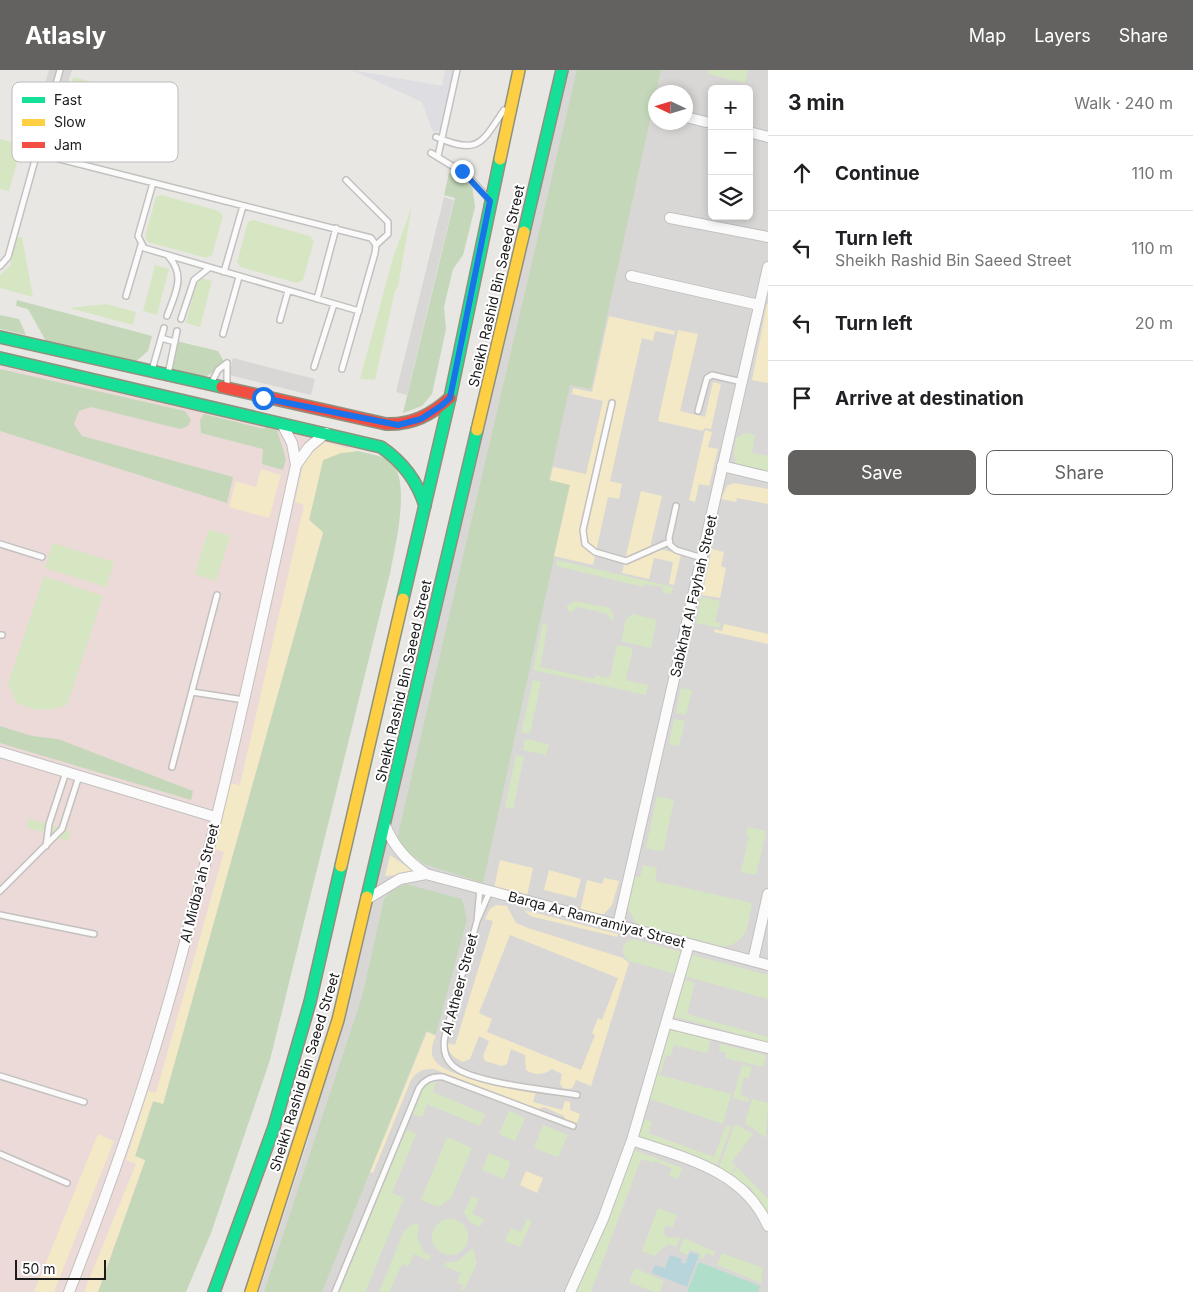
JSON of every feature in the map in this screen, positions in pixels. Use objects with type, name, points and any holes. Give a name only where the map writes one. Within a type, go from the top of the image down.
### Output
[{"type":"main road","name":"Sheikh Rashid Bin Saeed Street","points":[[214,1292],[271,1136],[310,1002],[450,398],[490,201],[520,70]]},
{"type":"main road","name":"Sheikh Rashid Bin Saeed Street","points":[[251,1292],[338,1020],[562,70]]},
{"type":"main road","points":[[0,337],[386,424],[398,425],[421,419],[450,398]]},
{"type":"main road","points":[[0,358],[381,447],[406,468],[418,486],[425,506]]},
{"type":"main road","points":[[381,447],[391,437],[390,428],[386,424]]},
{"type":"street","points":[[693,119],[706,122]]},
{"type":"street","points":[[753,133],[768,137]]},
{"type":"street","points":[[670,218],[768,238]]},
{"type":"street","name":"Sabkhat Al Fayhah Street","points":[[618,925],[768,267]]},
{"type":"street","points":[[631,276],[759,305]]},
{"type":"street","name":"Al Midba'ah Street","points":[[69,1292],[111,1177],[181,958],[244,700],[296,465],[292,443],[282,424]]},
{"type":"street","name":"Al Midba'ah Street","points":[[296,465],[309,447],[326,433]]},
{"type":"street","points":[[722,466],[768,476]]},
{"type":"street","points":[[0,752],[215,817]]},
{"type":"street","name":"Barqa Ar Ramramiyat Street","points":[[385,824],[396,847],[408,861],[426,874],[768,965]]},
{"type":"street","name":"Barqa Ar Ramramiyat Street","points":[[367,899],[400,879],[426,874]]},
{"type":"street","points":[[753,961],[768,894]]},
{"type":"street","points":[[570,1292],[606,1211],[632,1140],[689,944]]},
{"type":"street","points":[[667,1023],[768,1048]]},
{"type":"street","points":[[632,1140],[713,1168],[734,1181],[751,1197],[768,1226]]},
{"type":"lane","points":[[438,156],[439,138],[457,70]]},
{"type":"lane","points":[[439,138],[466,147],[480,142],[513,97]]},
{"type":"lane","points":[[431,152],[467,175],[490,201]]},
{"type":"lane","points":[[0,266],[8,257],[34,162]]},
{"type":"lane","points":[[71,162],[368,236],[376,245],[376,253],[342,369]]},
{"type":"lane","points":[[346,180],[388,222],[388,234],[376,245]]},
{"type":"lane","points":[[126,296],[141,245],[138,236],[153,183]]},
{"type":"lane","points":[[224,272],[243,206]]},
{"type":"lane","points":[[317,299],[336,228]]},
{"type":"lane","points":[[141,245],[148,250],[359,311]]},
{"type":"lane","points":[[168,316],[179,274],[176,264],[169,256]]},
{"type":"lane","points":[[181,319],[194,280],[209,268]]},
{"type":"lane","points":[[223,334],[239,277]]},
{"type":"lane","points":[[280,320],[288,291]]},
{"type":"lane","points":[[174,297],[186,301]]},
{"type":"lane","points":[[314,367],[334,304]]},
{"type":"lane","points":[[151,371],[164,328]]},
{"type":"lane","points":[[168,374],[177,332]]},
{"type":"lane","points":[[161,338],[175,342]]},
{"type":"lane","points":[[211,384],[218,370],[227,363],[226,379],[228,388]]},
{"type":"lane","points":[[698,411],[707,378],[712,375],[742,382]]},
{"type":"lane","points":[[612,403],[584,530],[585,544],[595,552],[626,560],[669,542]]},
{"type":"lane","points":[[669,542],[676,506]]},
{"type":"lane","points":[[669,542],[676,550],[702,558]]},
{"type":"lane","points":[[0,544],[42,557]]},
{"type":"lane","points":[[172,767],[217,595]]},
{"type":"lane","points":[[192,692],[244,700]]},
{"type":"lane","points":[[46,847],[49,824],[66,772]]},
{"type":"lane","points":[[0,891],[62,829],[79,776]]},
{"type":"lane","name":"Al Atheer Street","points":[[485,890],[445,1036],[443,1048],[448,1060],[456,1068],[479,1077],[577,1095]]},
{"type":"lane","name":"Al Atheer Street","points":[[477,920],[485,890]]},
{"type":"lane","points":[[0,915],[94,934]]},
{"type":"lane","points":[[0,1076],[84,1102]]},
{"type":"lane","points":[[335,1292],[419,1088],[425,1081],[434,1077],[443,1077],[573,1126]]},
{"type":"lane","points":[[0,1154],[67,1183]]},
{"type":"shaded area","points":[[49,70],[72,70],[68,82],[45,82]]},
{"type":"shaded area","points":[[352,70],[442,86],[445,70],[454,70],[440,131],[433,132],[422,102]]},
{"type":"shaded area","points":[[568,70],[768,70],[768,1292],[259,1292],[308,1140]]},
{"type":"shaded area","points":[[444,197],[454,200],[407,395],[396,392]]},
{"type":"shaded area","points":[[233,358],[315,379],[311,395],[229,375]]},
{"type":"shaded area","points":[[0,366],[349,445],[126,1292],[0,1292]]},
{"type":"green space","points":[[577,70],[661,70],[658,85],[648,85],[648,129],[591,389],[570,385],[549,480],[570,484],[483,883],[424,864],[396,843]]},
{"type":"green space","points":[[709,70],[748,70],[745,83],[708,74]]},
{"type":"green space","points":[[73,77],[92,82],[72,82]]},
{"type":"green space","points":[[0,139],[12,142],[12,162],[17,162],[9,191],[0,189]]},
{"type":"green space","points":[[449,173],[472,185],[475,207],[463,255],[453,269],[444,307],[446,329],[432,394],[422,406],[403,413],[455,198],[444,195]]},
{"type":"green space","points":[[162,195],[219,211],[223,216],[212,255],[206,258],[148,242],[145,237],[156,197]]},
{"type":"green space","points":[[412,206],[398,287],[395,291],[375,380],[360,379],[393,258]]},
{"type":"green space","points":[[253,220],[310,236],[314,241],[303,280],[297,283],[240,267],[237,262],[248,222]]},
{"type":"green space","points":[[22,237],[33,297],[0,288],[0,275],[10,266],[15,238]]},
{"type":"green space","points":[[155,265],[169,269],[157,315],[143,311]]},
{"type":"green space","points":[[198,277],[212,281],[200,327],[186,323]]},
{"type":"green space","points":[[17,300],[152,336],[148,351],[133,364],[47,343],[28,309],[16,306]]},
{"type":"green space","points":[[106,304],[136,312],[133,325],[69,308]]},
{"type":"green space","points":[[0,315],[19,319],[26,335],[0,329]]},
{"type":"green space","points":[[176,341],[218,351],[226,365],[201,379],[173,372],[172,357]]},
{"type":"green space","points":[[0,369],[185,411],[191,420],[188,426],[180,429],[91,407],[79,411],[74,424],[82,436],[233,477],[227,503],[0,431]]},
{"type":"green space","points":[[204,414],[264,429],[265,427],[277,430],[286,459],[283,470],[262,464],[263,449],[201,433],[200,420]]},
{"type":"green space","points":[[745,433],[755,435],[752,453],[768,456],[768,473],[739,468],[734,454],[736,438]]},
{"type":"green space","points":[[358,451],[385,458],[395,468],[400,480],[401,495],[398,528],[391,569],[270,1060],[211,1233],[186,1292],[98,1292],[145,1161],[135,1156],[153,1101],[163,1104],[323,533],[309,520],[323,460],[341,453]]},
{"type":"green space","points":[[209,529],[230,536],[216,581],[195,574]]},
{"type":"green space","points":[[53,543],[114,562],[106,587],[45,568]]},
{"type":"green space","points":[[557,560],[673,587],[671,594],[662,592],[663,587],[645,584],[644,587],[556,566]]},
{"type":"green space","points":[[44,576],[103,596],[67,705],[41,710],[29,708],[16,702],[8,684]]},
{"type":"green space","points":[[701,597],[720,601],[715,622],[721,623],[720,628],[696,623]]},
{"type":"green space","points":[[575,601],[610,608],[614,619],[611,621],[608,614],[578,607],[570,613],[566,607]]},
{"type":"green space","points":[[633,614],[657,620],[651,648],[621,641],[626,619]]},
{"type":"green space","points":[[543,623],[548,625],[540,667],[594,679],[595,675],[610,678],[617,645],[633,648],[626,680],[648,685],[646,695],[533,670]]},
{"type":"green space","points":[[533,680],[541,682],[530,734],[521,732]]},
{"type":"green space","points":[[681,688],[692,690],[686,715],[676,713]]},
{"type":"green space","points":[[674,719],[685,721],[679,746],[669,744]]},
{"type":"green space","points":[[0,726],[32,736],[58,739],[193,791],[191,800],[0,743]]},
{"type":"green space","points":[[525,739],[549,744],[546,755],[523,750]]},
{"type":"green space","points":[[516,755],[524,757],[513,809],[505,807]]},
{"type":"green space","points":[[657,796],[674,800],[663,852],[646,848]]},
{"type":"green space","points":[[29,818],[71,832],[68,841],[26,827]]},
{"type":"green space","points":[[748,827],[766,831],[756,875],[741,872],[749,836],[746,835]]},
{"type":"green space","points":[[643,865],[657,868],[655,881],[752,903],[748,925],[743,936],[733,944],[725,947],[636,924],[627,906],[634,876],[640,877]]},
{"type":"green space","points":[[406,884],[462,899],[467,919],[436,1034],[426,1031],[322,1292],[264,1292],[362,997],[384,899],[392,890]]},
{"type":"green space","points":[[633,939],[768,975],[768,999],[629,961],[624,955],[623,948],[629,940]]},
{"type":"green space","points":[[683,979],[695,983],[687,1014],[768,1037],[768,1042],[673,1016]]},
{"type":"green space","points":[[667,1029],[711,1040],[707,1053],[674,1045],[671,1056],[666,1055],[661,1073],[656,1072]]},
{"type":"green space","points":[[720,1044],[766,1055],[763,1067],[725,1058],[726,1053],[719,1051]]},
{"type":"green space","points":[[742,1065],[752,1067],[749,1078],[744,1077],[740,1095],[749,1098],[748,1102],[733,1098]]},
{"type":"green space","points":[[656,1074],[731,1094],[723,1124],[650,1099]]},
{"type":"green space","points":[[436,1082],[433,1092],[485,1114],[480,1126],[427,1104],[422,1117],[410,1113],[421,1087],[426,1083]]},
{"type":"green space","points":[[752,1099],[768,1103],[766,1138],[745,1123]]},
{"type":"green space","points":[[509,1111],[525,1118],[515,1141],[499,1134]]},
{"type":"green space","points":[[645,1119],[652,1122],[648,1133],[714,1157],[726,1125],[731,1127],[717,1165],[638,1137]]},
{"type":"green space","points":[[735,1124],[753,1134],[732,1162],[736,1166],[730,1175],[719,1167]]},
{"type":"green space","points":[[543,1125],[568,1135],[558,1157],[534,1148]]},
{"type":"green space","points":[[405,1129],[416,1134],[392,1193],[404,1198],[365,1292],[338,1292]]},
{"type":"green space","points":[[447,1137],[472,1148],[451,1198],[438,1207],[421,1200]]},
{"type":"green space","points":[[629,1148],[682,1168],[678,1179],[669,1176],[672,1168],[654,1161],[653,1163],[641,1159],[591,1292],[575,1292]]},
{"type":"green space","points":[[489,1153],[511,1162],[504,1179],[482,1170]]},
{"type":"green space","points":[[737,1167],[768,1199],[768,1215],[751,1188],[731,1176]]},
{"type":"green space","points":[[472,1196],[479,1199],[472,1214],[484,1219],[480,1227],[470,1222],[464,1213]]},
{"type":"green space","points":[[658,1208],[677,1215],[673,1227],[666,1225],[663,1232],[666,1237],[680,1238],[676,1247],[668,1244],[654,1256],[642,1251]]},
{"type":"green space","points":[[450,1219],[463,1224],[468,1237],[463,1250],[450,1255],[437,1250],[432,1237],[437,1224]]},
{"type":"green space","points":[[527,1219],[532,1221],[520,1247],[505,1241],[511,1228],[521,1232]]},
{"type":"green space","points":[[419,1223],[417,1236],[424,1253],[431,1256],[429,1261],[414,1254],[408,1267],[402,1264],[389,1292],[379,1292],[404,1231],[411,1225]]},
{"type":"green space","points":[[684,1238],[715,1252],[713,1256],[706,1253],[703,1259],[700,1258],[701,1254],[690,1249],[687,1255],[679,1251]]},
{"type":"green space","points":[[473,1248],[477,1263],[464,1290],[461,1289],[463,1285],[457,1282],[461,1273],[444,1266],[445,1263],[458,1261]]},
{"type":"green space","points":[[722,1253],[763,1268],[761,1283],[717,1265]]},
{"type":"green space","points":[[699,1262],[760,1286],[758,1292],[687,1292]]},
{"type":"green space","points":[[635,1268],[664,1281],[660,1292],[654,1292],[629,1282]]},
{"type":"sand","points":[[768,304],[768,383],[752,380]]},
{"type":"sand","points":[[609,316],[675,331],[674,335],[655,331],[653,341],[642,338],[610,481],[622,484],[619,499],[608,497],[593,565],[554,556],[570,485],[550,480],[553,467],[586,474],[603,401],[572,394],[573,388],[592,392]]},
{"type":"sand","points":[[678,330],[698,334],[680,411],[705,417],[713,382],[721,384],[711,429],[704,428],[703,431],[658,421]]},
{"type":"sand","points":[[705,430],[712,432],[708,447],[718,449],[709,486],[699,484],[695,502],[689,500]]},
{"type":"sand","points":[[324,442],[358,451],[341,453],[323,460],[309,520],[323,532],[163,1104],[153,1101],[135,1156],[145,1160],[98,1292],[84,1292],[136,1164],[126,1160],[148,1091],[156,1093],[224,852],[215,849],[228,783],[240,785],[304,505],[295,502],[305,456]]},
{"type":"sand","points":[[261,469],[281,475],[269,518],[229,507],[236,481],[256,487]]},
{"type":"sand","points":[[734,483],[768,489],[768,504],[737,498],[736,502],[721,499],[727,486]]},
{"type":"sand","points":[[641,491],[662,496],[650,547],[681,554],[674,585],[669,584],[673,562],[654,558],[649,579],[622,573]]},
{"type":"sand","points":[[712,549],[724,552],[721,566],[726,568],[720,598],[702,595]]},
{"type":"sand","points":[[724,624],[768,634],[768,644],[714,632],[715,629],[722,631]]},
{"type":"sand","points":[[390,855],[417,874],[385,876]]},
{"type":"sand","points":[[500,860],[533,868],[527,896],[494,888]]},
{"type":"sand","points":[[549,870],[581,879],[576,898],[544,890]]},
{"type":"sand","points":[[604,878],[619,881],[612,905],[604,914],[580,911],[587,880],[602,884]]},
{"type":"sand","points":[[496,905],[507,906],[516,923],[623,958],[629,963],[591,1086],[576,1080],[573,1087],[569,1089],[563,1088],[560,1084],[562,1074],[552,1069],[539,1074],[529,1072],[526,1070],[525,1055],[511,1049],[507,1064],[502,1066],[485,1061],[483,1056],[489,1041],[479,1036],[470,1059],[463,1062],[450,1053],[447,1043],[455,1045],[493,921],[485,919],[490,909]],"holes":[[[510,935],[618,978],[602,1020],[598,1018],[592,1033],[595,1035],[581,1070],[487,1032],[492,1019],[479,1013]]]},
{"type":"sand","points":[[524,910],[618,934],[617,937],[530,916]]},
{"type":"sand","points":[[427,1032],[436,1036],[432,1046],[432,1056],[443,1068],[483,1082],[536,1092],[533,1102],[562,1110],[565,1101],[570,1102],[570,1110],[580,1114],[577,1123],[565,1120],[564,1116],[544,1107],[537,1110],[434,1069],[424,1070],[418,1072],[411,1080],[373,1173],[370,1172]]},
{"type":"sand","points":[[98,1134],[114,1141],[54,1292],[34,1292]]},
{"type":"sand","points":[[526,1171],[543,1178],[537,1193],[520,1185]]},
{"type":"water","points":[[690,1252],[699,1255],[687,1287],[652,1273],[655,1265],[665,1268],[670,1255],[682,1259],[681,1263],[685,1264]]},
{"type":"traffic: fast","points":[[524,232],[562,70]]},
{"type":"traffic: fast","points":[[403,599],[450,398],[500,159]]},
{"type":"traffic: fast","points":[[0,337],[222,387]]},
{"type":"traffic: fast","points":[[0,358],[381,447],[408,472],[418,488],[425,506]]},
{"type":"traffic: fast","points":[[367,897],[477,430]]},
{"type":"traffic: fast","points":[[214,1292],[274,1127],[310,1002],[341,866]]},
{"type":"traffic: slow","points":[[500,159],[519,70]]},
{"type":"traffic: slow","points":[[477,430],[524,232]]},
{"type":"traffic: slow","points":[[341,866],[403,599]]},
{"type":"traffic: slow","points":[[251,1292],[338,1020],[367,897]]},
{"type":"traffic: jam","points":[[222,387],[386,424],[404,423],[421,418],[450,398]]},
{"type":"route","points":[[263,398],[398,425],[421,419],[432,413],[450,398],[490,201],[479,187],[462,171]]}]
